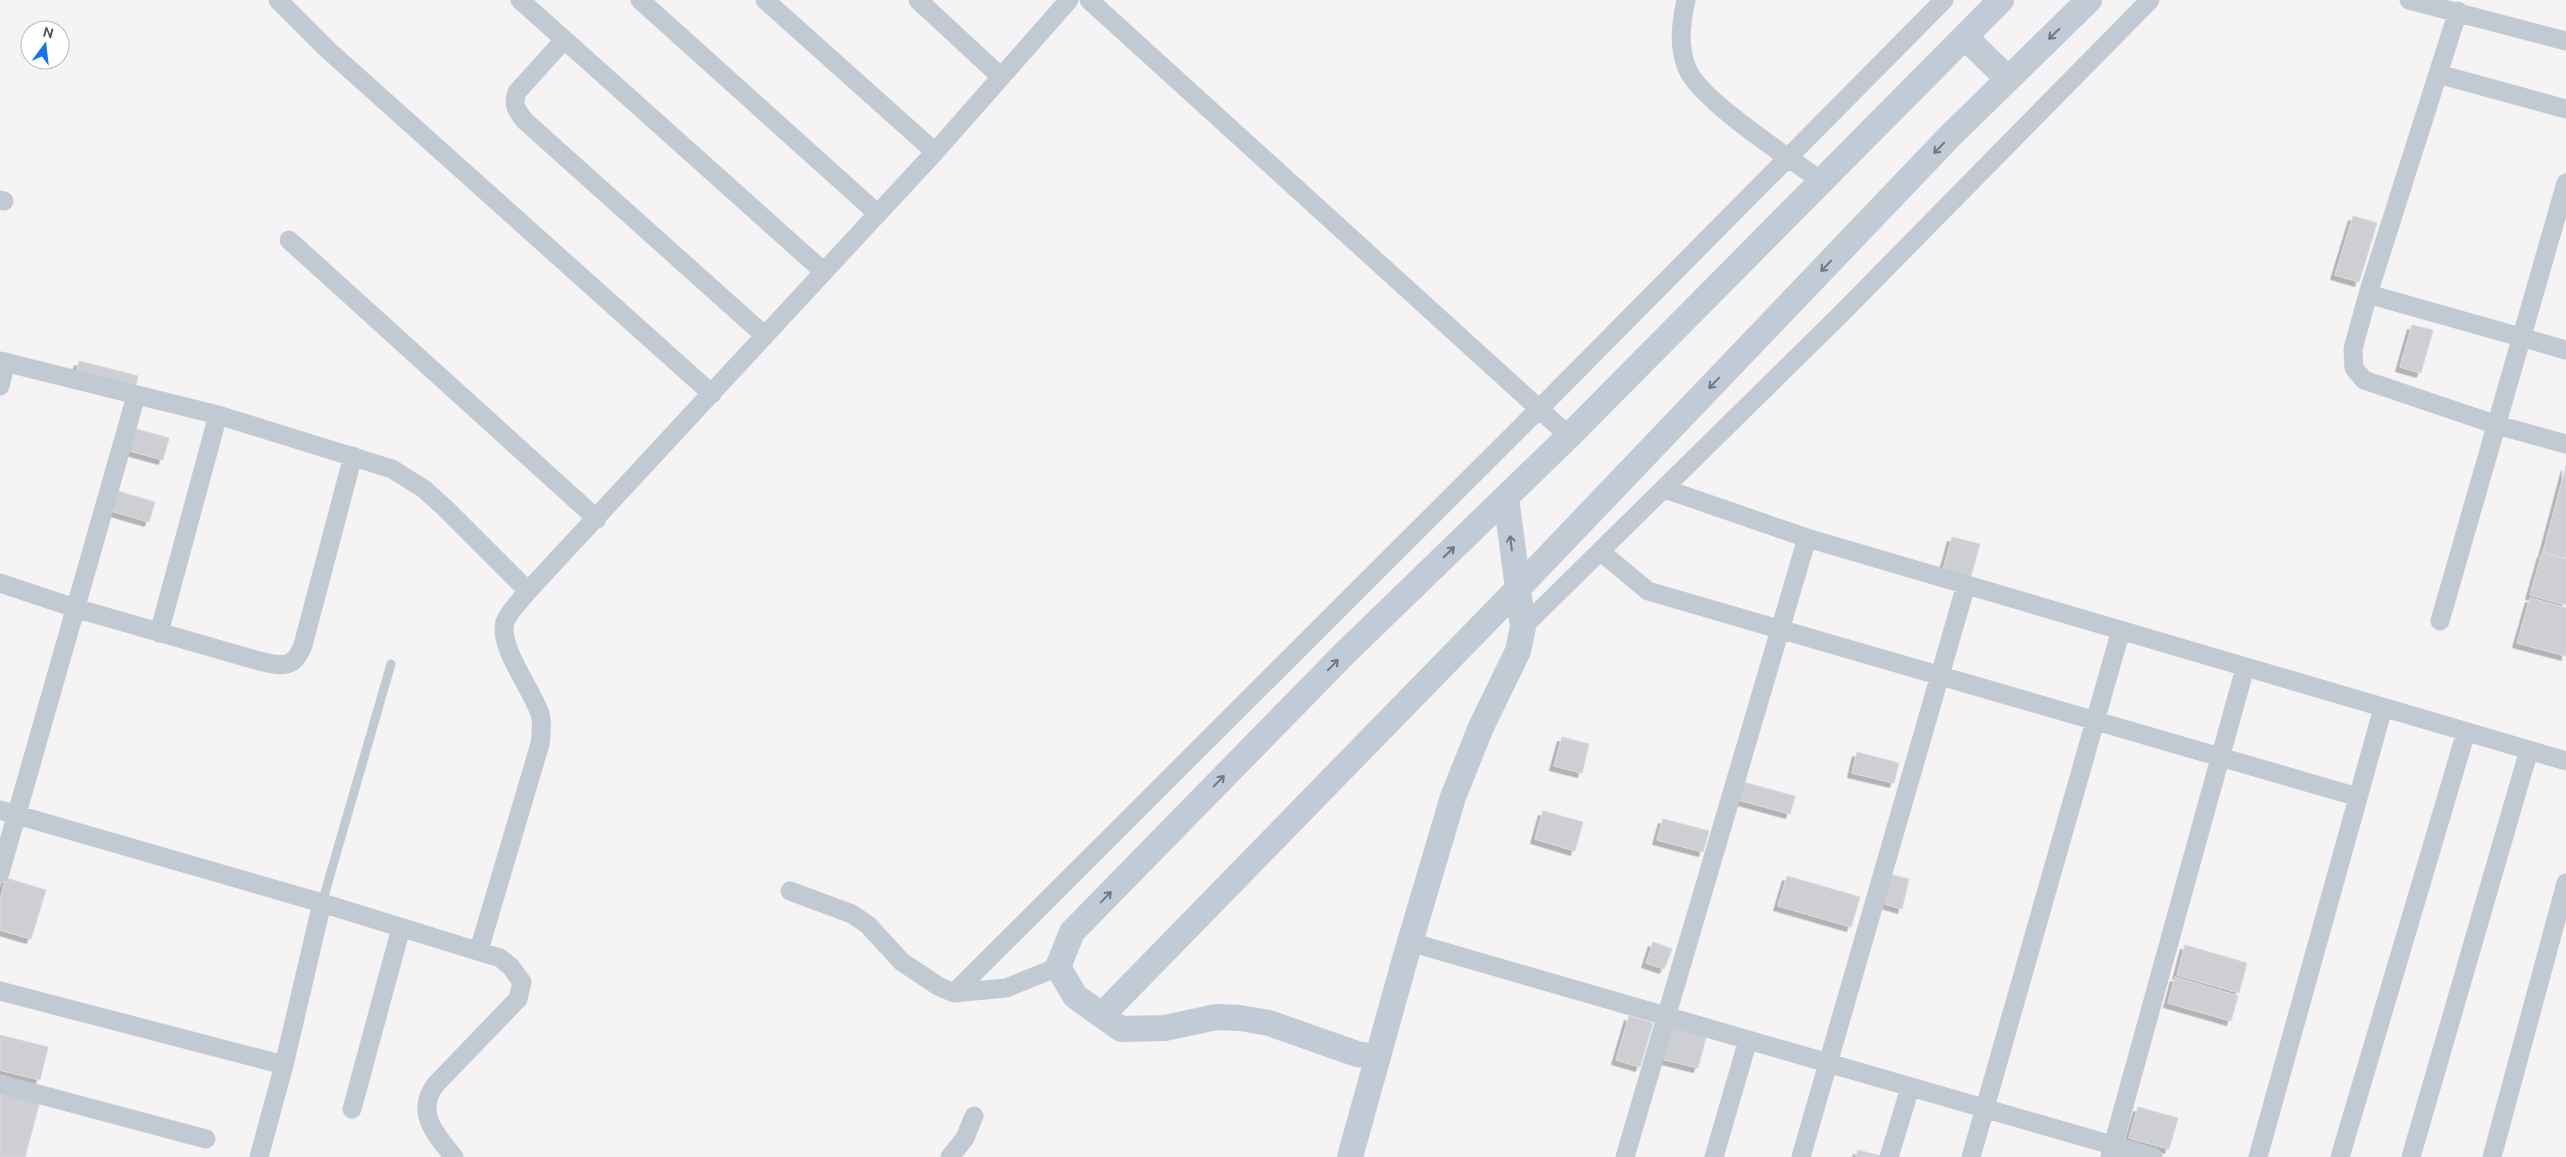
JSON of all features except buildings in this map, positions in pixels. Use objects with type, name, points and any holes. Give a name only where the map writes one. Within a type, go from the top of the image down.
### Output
[{"type":"street","points":[[278,0],[328,50],[712,394]]},
{"type":"street","points":[[520,0],[824,272]]},
{"type":"street","points":[[640,0],[878,214]]},
{"type":"street","points":[[765,0],[935,152]]},
{"type":"street","points":[[918,0],[1001,77]]},
{"type":"street","points":[[478,950],[541,737],[540,715],[514,661],[504,633],[505,621],[528,591],[597,519],[935,152],[1069,0]]},
{"type":"street","points":[[1089,0],[1569,436]]},
{"type":"street","points":[[1686,0],[1681,34],[1682,55],[1687,70],[1696,84],[1713,100],[1821,181]]},
{"type":"street","points":[[954,993],[1790,158],[1944,0]]},
{"type":"street","points":[[790,891],[852,914],[868,925],[902,962],[938,986],[954,993],[1006,988],[1058,967],[1072,932],[1345,652],[1569,436],[2001,0]]},
{"type":"street","points":[[1102,1015],[1517,589],[1944,143],[2089,0]]},
{"type":"street","points":[[1523,627],[1841,314],[2150,0]]},
{"type":"street","points":[[2409,0],[2566,41]]},
{"type":"street","points":[[2458,12],[2368,294],[2353,349],[2354,368],[2364,380],[2497,425],[2566,444]]},
{"type":"street","points":[[1965,37],[2008,79]]},
{"type":"street","points":[[564,40],[517,92],[514,100],[516,109],[525,121],[764,336]]},
{"type":"street","points":[[2438,74],[2566,109]]},
{"type":"street","points":[[2440,621],[2566,184]]},
{"type":"street","points":[[289,240],[597,519]]},
{"type":"street","points":[[2368,294],[2566,350]]},
{"type":"street","points":[[0,386],[3,361],[218,416],[392,469],[424,489],[528,591]]},
{"type":"street","points":[[0,873],[8,812],[75,608],[136,396]]},
{"type":"street","points":[[159,633],[218,416]]},
{"type":"street","points":[[0,583],[159,633],[280,666],[291,663],[299,656],[303,645],[353,456]]},
{"type":"street","points":[[1665,488],[1808,538],[2245,668],[2566,760]]},
{"type":"street","points":[[1350,1157],[1453,797],[1481,727],[1510,671],[1518,651],[1523,627],[1506,497]]},
{"type":"street","points":[[1626,1157],[1808,538]]},
{"type":"street","points":[[1601,552],[1648,591],[2358,797]]},
{"type":"street","points":[[1801,1157],[1966,585]]},
{"type":"street","points":[[1971,1157],[2121,630]]},
{"type":"street","points":[[2111,1151],[2245,668]]},
{"type":"street","points":[[2258,1157],[2383,708]]},
{"type":"street","points":[[2340,1157],[2466,732]]},
{"type":"street","points":[[2411,1157],[2529,750]]},
{"type":"street","points":[[8,812],[322,902],[500,958],[511,967],[522,982],[522,990],[508,1012],[436,1084],[428,1100],[427,1121],[454,1157]]},
{"type":"street","points":[[2492,1157],[2566,883]]},
{"type":"street","points":[[259,1157],[284,1065],[322,902]]},
{"type":"street","points":[[352,1109],[401,928]]},
{"type":"street","points":[[1410,942],[1984,1109],[2111,1151],[2152,1157]]},
{"type":"street","points":[[1058,967],[1075,996],[1121,1029],[1166,1028],[1216,1017],[1240,1018],[1269,1023],[1357,1054],[1378,1057]]},
{"type":"street","points":[[0,991],[284,1065]]},
{"type":"street","points":[[1714,1157],[1748,1040]]},
{"type":"street","points":[[0,1084],[206,1139]]},
{"type":"street","points":[[1889,1157],[1910,1088]]},
{"type":"street","points":[[950,1157],[964,1138],[974,1116]]},
{"type":"lane","points":[[322,902],[391,664]]}]
